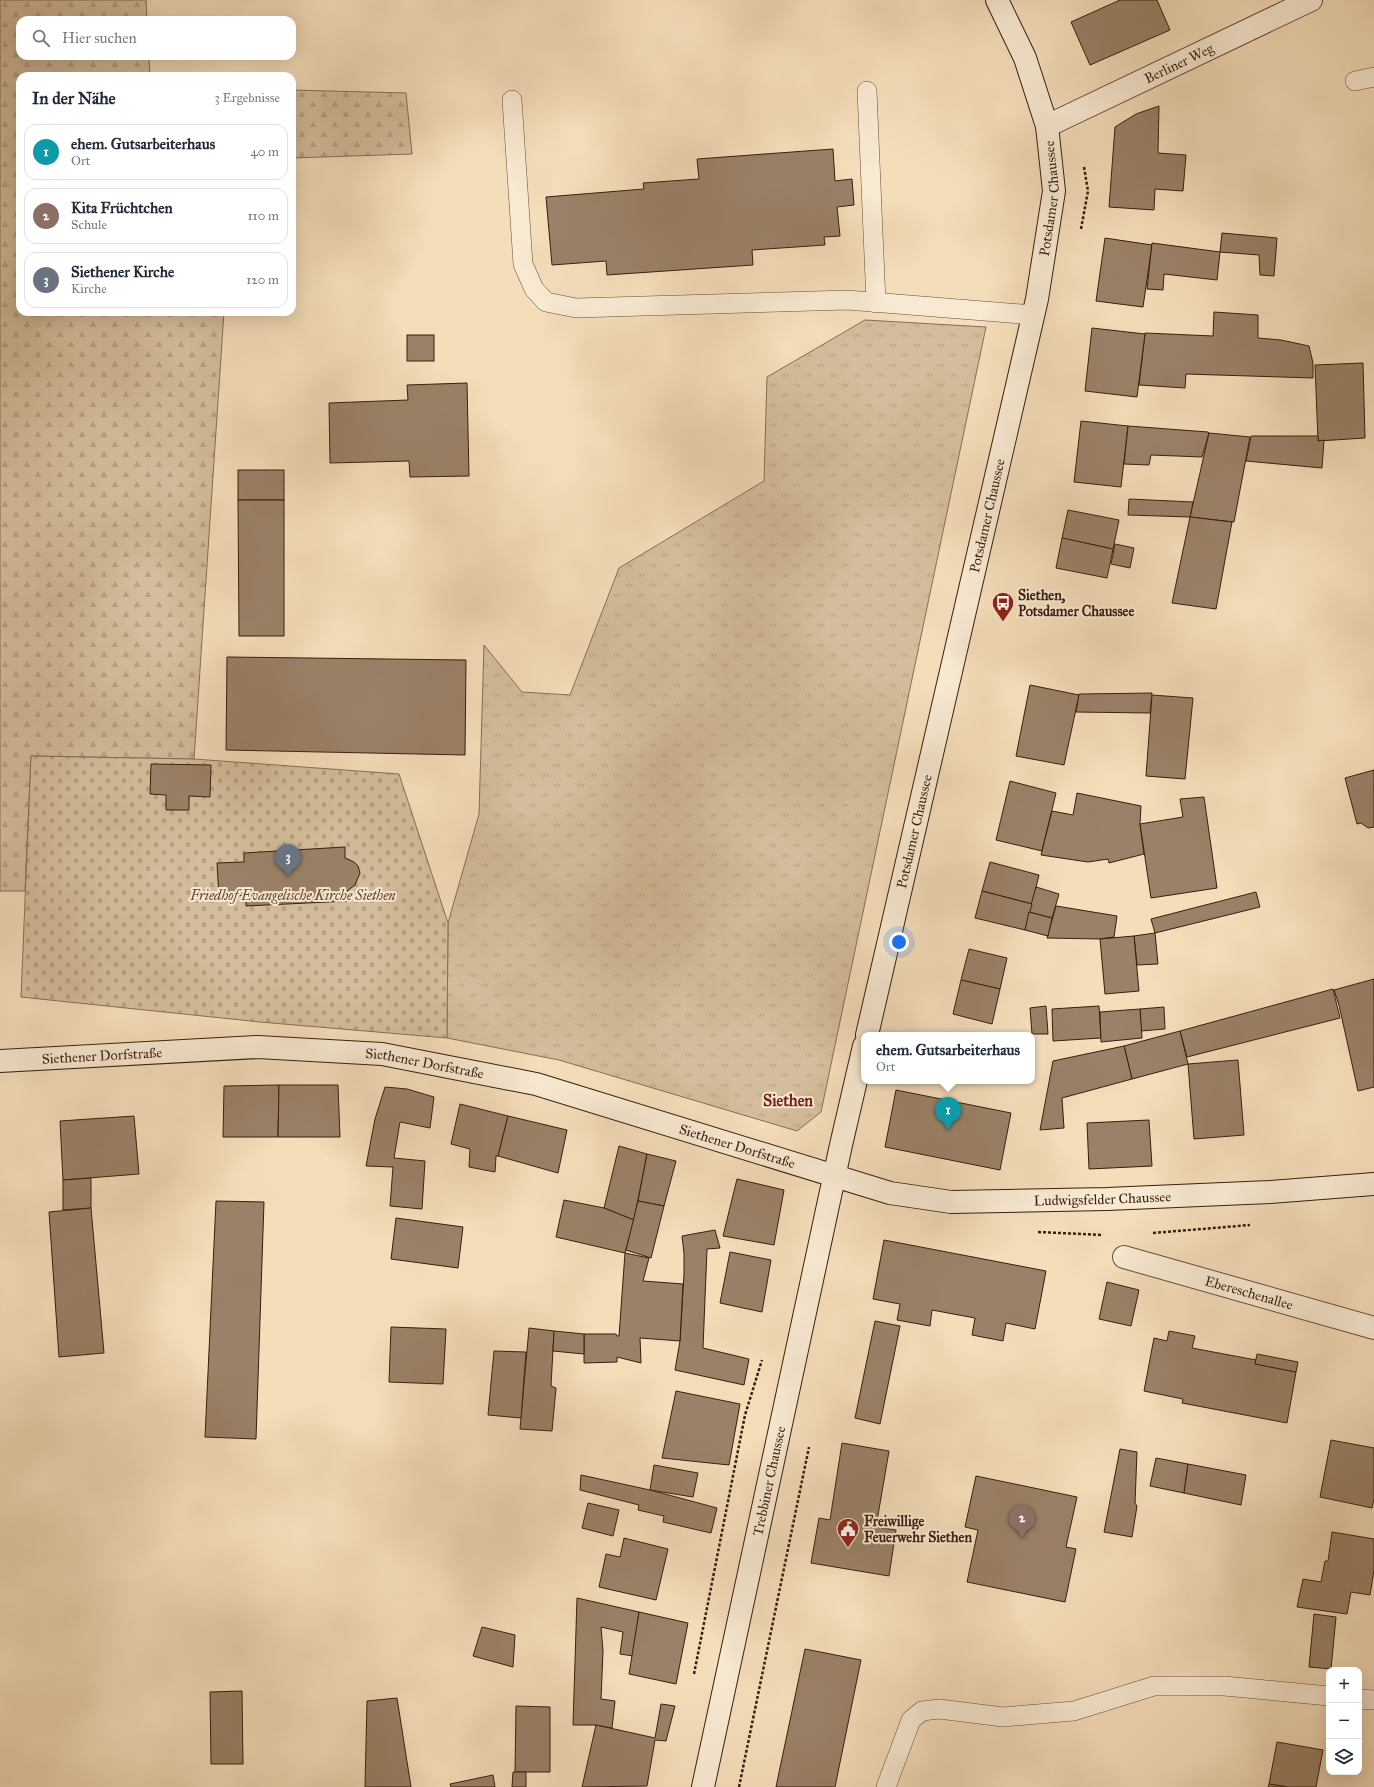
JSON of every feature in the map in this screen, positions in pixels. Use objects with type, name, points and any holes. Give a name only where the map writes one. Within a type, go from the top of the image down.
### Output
[{"type":"main road","name":"Potsdamer Chaussee","points":[[868,1032],[1033,315],[1054,190],[1047,126],[1025,58],[997,0]]},
{"type":"main road","name":"Berliner Weg","points":[[1047,126],[1311,0]]},
{"type":"main road","name":"Siethener Dorfstraße","points":[[0,1061],[258,1047],[382,1054],[536,1084],[834,1176]]},
{"type":"main road","points":[[834,1176],[861,1059]]},
{"type":"main road","name":"Ludwigsfelder Chaussee","points":[[834,1176],[890,1193],[951,1202],[1107,1199],[1270,1192],[1374,1184]]},
{"type":"main road","name":"Trebbiner Chaussee","points":[[703,1787],[834,1176]]},
{"type":"main road","name":"Ebereschenallee","points":[[1124,1257],[1374,1328]]},
{"type":"lane","points":[[1355,81],[1374,77]]},
{"type":"lane","points":[[867,91],[876,303]]},
{"type":"lane","points":[[512,100],[523,264],[534,288],[546,302],[576,308],[847,300],[1033,315]]},
{"type":"lane","points":[[886,1787],[911,1720],[922,1711],[939,1709],[1004,1716],[1074,1711],[1154,1686],[1224,1686],[1326,1696]]},
{"type":"lane","points":[[1362,1699],[1374,1700]]},
{"type":"path","points":[[739,1787],[809,1446]]},
{"type":"green space","points":[[0,0],[146,0],[147,16],[16,16],[16,60],[149,60],[150,72],[16,72],[16,316],[224,316],[194,759],[31,756],[25,891],[0,891]]},
{"type":"green space","points":[[296,90],[406,93],[412,154],[296,158]]},
{"type":"green space","points":[[865,320],[986,327],[821,1112],[797,1131],[559,1060],[447,1038],[448,923],[479,814],[484,645],[522,692],[570,695],[619,568],[764,481],[767,377]]},
{"type":"green space","name":"Friedhof Evangelische Kirche Siethen","points":[[31,756],[194,759],[399,774],[448,923],[447,1038],[260,1022],[21,997]]},
{"type":"building","points":[[1120,0],[1157,0],[1170,30],[1090,65],[1071,22]]},
{"type":"building","points":[[1159,106],[1158,153],[1186,155],[1183,191],[1155,189],[1154,210],[1109,207],[1115,127],[1136,114]]},
{"type":"building","points":[[833,149],[835,181],[852,179],[854,205],[837,207],[840,236],[824,237],[825,245],[752,250],[753,265],[607,275],[606,261],[552,265],[546,197],[644,189],[643,183],[699,179],[697,159]]},
{"type":"building","points":[[1222,233],[1277,238],[1274,276],[1260,275],[1259,255],[1220,252]]},
{"type":"building","points":[[1105,238],[1152,245],[1143,307],[1096,301]]},
{"type":"building","points":[[1152,243],[1220,252],[1217,280],[1164,274],[1163,290],[1147,289]]},
{"type":"building","points":[[1214,312],[1258,315],[1258,338],[1281,340],[1309,346],[1313,363],[1313,378],[1186,374],[1185,388],[1139,385],[1145,333],[1213,336]]},
{"type":"building","points":[[1092,328],[1145,334],[1137,397],[1085,391]]},
{"type":"building","points":[[407,335],[434,335],[434,361],[407,361]]},
{"type":"building","points":[[1363,363],[1365,438],[1318,441],[1315,365]]},
{"type":"building","points":[[467,383],[469,476],[410,477],[409,461],[330,463],[329,403],[408,400],[407,385]]},
{"type":"building","points":[[1081,421],[1128,426],[1121,487],[1074,482]]},
{"type":"building","points":[[1128,426],[1209,433],[1202,457],[1151,455],[1149,465],[1124,464]]},
{"type":"building","points":[[1209,433],[1250,437],[1234,522],[1190,517]]},
{"type":"building","points":[[1251,436],[1318,436],[1318,441],[1324,440],[1322,468],[1246,461]]},
{"type":"building","points":[[238,470],[284,470],[284,500],[238,500]]},
{"type":"building","points":[[1129,499],[1193,502],[1190,517],[1128,515]]},
{"type":"building","points":[[238,500],[284,500],[284,636],[239,636]]},
{"type":"building","points":[[1068,510],[1119,520],[1113,549],[1062,538]]},
{"type":"building","points":[[1190,517],[1232,522],[1216,609],[1172,603]]},
{"type":"building","points":[[1062,538],[1113,549],[1107,578],[1056,568]]},
{"type":"building","points":[[1115,544],[1134,548],[1130,568],[1111,564]]},
{"type":"building","points":[[227,657],[466,660],[465,755],[226,750]]},
{"type":"building","points":[[1030,685],[1079,695],[1064,765],[1016,756]]},
{"type":"building","points":[[1152,693],[1150,713],[1076,712],[1079,694]]},
{"type":"building","points":[[1152,695],[1193,698],[1185,779],[1146,776]]},
{"type":"building","points":[[151,764],[211,765],[210,797],[189,796],[189,810],[166,810],[166,795],[150,794]]},
{"type":"building","points":[[1374,770],[1374,827],[1368,828],[1361,823],[1357,824],[1345,778]]},
{"type":"building","points":[[1010,781],[1056,793],[1042,851],[996,840]]},
{"type":"building","points":[[1077,793],[1141,806],[1140,824],[1144,854],[1109,863],[1108,859],[1088,862],[1041,855],[1052,811],[1073,815]]},
{"type":"building","points":[[1204,797],[1217,888],[1151,898],[1140,824],[1183,817],[1180,799]]},
{"type":"building","points":[[345,847],[345,858],[354,862],[358,866],[360,873],[355,885],[347,891],[348,901],[246,906],[246,895],[219,897],[217,863],[244,862],[244,853]]},
{"type":"building","points":[[990,862],[1039,875],[1032,904],[982,891]]},
{"type":"building","points":[[1036,887],[1059,894],[1052,918],[1029,912]]},
{"type":"building","points":[[982,891],[1032,904],[1025,930],[975,918]]},
{"type":"building","points":[[1256,892],[1260,907],[1155,933],[1151,919]]},
{"type":"building","points":[[1056,906],[1117,916],[1114,937],[1100,939],[1047,938]]},
{"type":"building","points":[[1029,912],[1052,918],[1048,936],[1025,930]]},
{"type":"building","points":[[1155,933],[1158,964],[1137,965],[1134,936]]},
{"type":"building","points":[[1134,936],[1139,991],[1105,994],[1100,939]]},
{"type":"building","points":[[969,949],[1007,958],[1000,989],[961,980]]},
{"type":"building","points":[[1374,979],[1374,1087],[1358,1091],[1339,1005],[1334,990]]},
{"type":"building","points":[[961,980],[1000,989],[992,1024],[953,1014]]},
{"type":"building","points":[[1333,989],[1340,1018],[1187,1057],[1180,1031]]},
{"type":"building","points":[[1046,1006],[1048,1034],[1035,1034],[1035,1032],[1032,1032],[1030,1008]]},
{"type":"building","points":[[1099,1006],[1101,1038],[1053,1041],[1052,1009]]},
{"type":"building","points":[[1164,1007],[1165,1029],[1141,1031],[1140,1009]]},
{"type":"building","points":[[1140,1009],[1142,1038],[1101,1042],[1100,1012]]},
{"type":"building","points":[[1180,1031],[1188,1064],[1132,1079],[1124,1046]]},
{"type":"building","points":[[1124,1046],[1132,1079],[1062,1098],[1064,1128],[1040,1130],[1053,1061]]},
{"type":"building","points":[[1238,1060],[1244,1135],[1194,1139],[1188,1064]]},
{"type":"building","points":[[279,1085],[278,1137],[223,1137],[224,1086]]},
{"type":"building","points":[[279,1085],[338,1085],[340,1137],[278,1137]]},
{"type":"building","points":[[385,1087],[407,1089],[434,1097],[430,1128],[400,1122],[394,1158],[425,1161],[422,1209],[390,1206],[393,1167],[366,1166],[375,1119]]},
{"type":"building","points":[[896,1090],[1011,1113],[1000,1170],[885,1147]]},
{"type":"building","points":[[460,1104],[508,1116],[498,1156],[496,1156],[495,1172],[469,1167],[470,1149],[451,1144]]},
{"type":"building","points":[[134,1116],[139,1174],[63,1180],[60,1121]]},
{"type":"building","points":[[508,1116],[567,1130],[558,1173],[498,1156]]},
{"type":"building","points":[[1149,1120],[1152,1166],[1089,1169],[1087,1123]]},
{"type":"building","points":[[619,1146],[647,1154],[634,1220],[604,1208]]},
{"type":"building","points":[[647,1154],[676,1161],[664,1206],[638,1201]]},
{"type":"building","points":[[91,1178],[91,1208],[63,1210],[63,1180]]},
{"type":"building","points":[[737,1179],[784,1190],[774,1245],[723,1236]]},
{"type":"building","points":[[564,1200],[604,1208],[634,1220],[625,1253],[556,1237]]},
{"type":"building","points":[[216,1201],[264,1202],[256,1439],[205,1437]]},
{"type":"building","points":[[638,1201],[664,1206],[651,1258],[626,1250]]},
{"type":"building","points":[[91,1208],[104,1353],[59,1357],[49,1212]]},
{"type":"building","points":[[396,1218],[463,1227],[458,1268],[391,1259]]},
{"type":"building","points":[[715,1230],[720,1248],[707,1249],[703,1348],[749,1359],[744,1385],[675,1370],[680,1341],[684,1274],[682,1236]]},
{"type":"building","points":[[884,1240],[1046,1271],[1035,1329],[1006,1323],[1003,1341],[972,1335],[975,1318],[932,1310],[930,1326],[897,1320],[900,1304],[873,1299]]},
{"type":"building","points":[[730,1252],[771,1260],[762,1312],[720,1303]]},
{"type":"building","points":[[625,1253],[649,1258],[643,1281],[683,1284],[680,1341],[640,1338],[641,1363],[617,1357],[617,1362],[584,1363],[584,1334],[616,1334],[619,1336]]},
{"type":"building","points":[[1107,1282],[1139,1290],[1131,1326],[1099,1319]]},
{"type":"building","points":[[875,1321],[900,1326],[880,1424],[855,1418]]},
{"type":"building","points":[[391,1327],[446,1329],[443,1384],[389,1382]]},
{"type":"building","points":[[529,1328],[554,1331],[551,1386],[556,1388],[552,1431],[520,1429]]},
{"type":"building","points":[[554,1331],[584,1334],[584,1354],[553,1351]]},
{"type":"building","points":[[1169,1331],[1195,1336],[1192,1348],[1256,1360],[1255,1364],[1296,1372],[1287,1423],[1182,1403],[1183,1399],[1144,1391],[1154,1338],[1167,1341]]},
{"type":"building","points":[[494,1351],[526,1352],[521,1418],[488,1415]]},
{"type":"building","points":[[1257,1354],[1298,1362],[1296,1372],[1255,1364]]},
{"type":"building","points":[[676,1391],[740,1404],[729,1465],[662,1458]]},
{"type":"building","points":[[1331,1440],[1374,1448],[1374,1499],[1372,1508],[1320,1497]]},
{"type":"building","points":[[842,1443],[889,1451],[876,1527],[896,1530],[889,1576],[811,1563],[819,1518],[830,1520]]},
{"type":"building","points":[[1120,1449],[1137,1452],[1135,1503],[1137,1506],[1132,1537],[1104,1532]]},
{"type":"building","points":[[1156,1458],[1188,1464],[1184,1493],[1150,1486]]},
{"type":"building","points":[[1188,1464],[1246,1475],[1241,1505],[1184,1493]]},
{"type":"building","points":[[654,1465],[698,1473],[693,1497],[650,1490]]},
{"type":"building","points":[[581,1475],[650,1490],[717,1508],[711,1533],[663,1522],[664,1516],[638,1510],[639,1505],[580,1490]]},
{"type":"building","points":[[976,1476],[1077,1497],[1066,1547],[1076,1549],[1065,1602],[967,1582],[978,1530],[965,1527]]},
{"type":"building","points":[[588,1503],[619,1510],[613,1536],[582,1528]]},
{"type":"building","points":[[1332,1532],[1374,1539],[1374,1570],[1370,1595],[1351,1592],[1347,1614],[1297,1607],[1303,1579],[1321,1582],[1325,1561],[1328,1561]]},
{"type":"building","points":[[624,1538],[668,1549],[656,1600],[599,1587],[606,1554],[620,1557]]},
{"type":"building","points":[[577,1598],[639,1612],[633,1656],[620,1654],[623,1632],[601,1627],[603,1651],[601,1699],[615,1701],[612,1728],[596,1725],[573,1725]]},
{"type":"building","points":[[639,1612],[688,1623],[676,1684],[629,1674]]},
{"type":"building","points":[[1314,1614],[1336,1617],[1331,1667],[1326,1667],[1326,1669],[1309,1667]]},
{"type":"building","points":[[482,1627],[515,1635],[513,1667],[473,1656]]},
{"type":"building","points":[[805,1649],[861,1660],[835,1787],[776,1787]]},
{"type":"building","points":[[242,1691],[243,1764],[211,1764],[210,1692]]},
{"type":"building","points":[[397,1698],[411,1787],[365,1787],[367,1701]]},
{"type":"building","points":[[661,1704],[675,1706],[666,1741],[655,1740],[647,1786],[582,1787],[596,1725],[655,1738]]},
{"type":"building","points":[[516,1706],[550,1707],[550,1772],[515,1772]]},
{"type":"building","points":[[1277,1742],[1323,1750],[1316,1787],[1288,1787],[1269,1784]]},
{"type":"building","points":[[513,1772],[526,1772],[526,1787],[512,1787]]},
{"type":"building","points":[[493,1775],[495,1787],[451,1787],[450,1784]]},
{"type":"building","points":[[1269,1784],[1288,1787],[1268,1787]]},
{"type":"place","name":"Siethen, Potsdamer Chaussee","points":[[1003,622]]},
{"type":"place","name":"Siethener Kirche","points":[[288,877]]},
{"type":"place","name":"ehem. Gutsarbeiterhaus","points":[[948,1130]]},
{"type":"place","name":"Kita Früchtchen","points":[[1022,1538]]},
{"type":"place","name":"Freiwillige Feuerwehr Siethen","points":[[848,1548]]},
{"type":"district","name":"Siethen","points":[[788,1100]]}]
